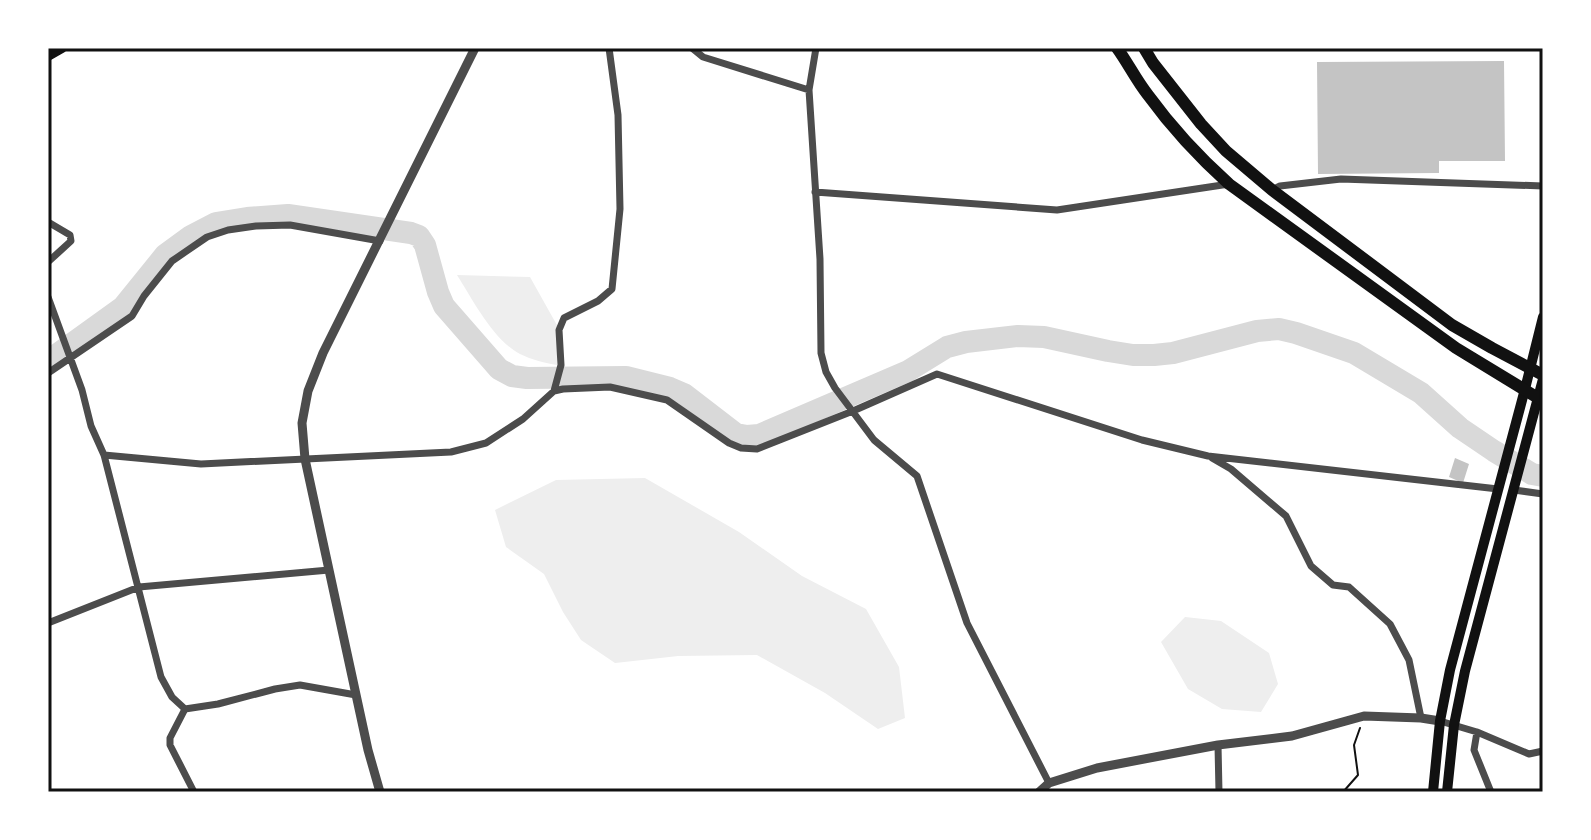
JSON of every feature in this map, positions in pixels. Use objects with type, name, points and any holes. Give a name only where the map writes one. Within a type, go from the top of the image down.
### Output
[{"type":"highway","points":[[1144,48],[1201,124],[1226,151],[1272,190],[1452,325],[1543,377]]},
{"type":"highway","points":[[1119,50],[1147,95],[1168,121],[1195,153],[1229,184],[1456,348],[1541,400]]},
{"type":"main road","points":[[48,56],[62,48]]},
{"type":"main road","points":[[1433,792],[1440,721],[1450,670],[1543,317]]},
{"type":"main road","points":[[1447,792],[1454,725],[1465,671],[1541,400],[1543,377]]},
{"type":"street","points":[[380,792],[368,750],[305,459],[302,423],[308,391],[323,353],[475,48]]},
{"type":"street","points":[[104,455],[201,464],[451,452],[486,443],[523,419],[555,389],[559,372],[559,330],[564,318],[598,301],[612,289],[620,209],[618,115],[609,48]]},
{"type":"street","points":[[692,48],[703,57],[809,90]]},
{"type":"street","points":[[816,48],[809,90],[820,259],[821,353],[826,372],[874,440],[917,476],[967,623],[1049,783]]},
{"type":"street","points":[[1272,190],[1280,186],[1341,179],[1543,186]]},
{"type":"street","points":[[815,192],[1057,210],[1229,184]]},
{"type":"street","points":[[48,222],[70,235],[71,241],[48,262]]},
{"type":"street","points":[[48,373],[132,316],[172,261],[207,237],[228,230],[290,225],[380,239]]},
{"type":"street","points":[[48,297],[82,390],[91,426],[104,455],[161,677],[172,697],[185,709]]},
{"type":"street","points":[[555,389],[610,387],[667,400],[729,443],[757,449],[937,374],[1142,440],[1208,456],[1498,489]]},
{"type":"street","points":[[1208,456],[1231,469],[1286,516],[1311,566],[1333,585],[1349,587],[1390,624],[1409,660],[1421,718]]},
{"type":"street","points":[[1514,490],[1543,494]]},
{"type":"street","points":[[48,623],[139,587],[329,570]]},
{"type":"street","points":[[185,709],[300,685],[356,695]]},
{"type":"street","points":[[185,709],[170,738],[170,745],[194,792]]},
{"type":"street","points":[[1039,792],[1049,783],[1097,768],[1218,745],[1292,736],[1364,716],[1440,721],[1477,732],[1529,754],[1543,751]]},
{"type":"street","points":[[1477,732],[1474,750],[1491,792]]},
{"type":"street","points":[[1218,745],[1219,792]]},
{"type":"path","points":[[1343,792],[1358,775],[1354,745],[1364,716]]},
{"type":"shaded area","points":[[457,275],[530,277],[558,327],[557,365],[529,358],[510,348],[484,319]]},
{"type":"shaded area","points":[[645,478],[739,532],[802,576],[866,609],[899,667],[905,718],[878,729],[825,693],[757,655],[678,656],[615,663],[581,640],[544,574],[506,547],[495,510],[556,480]]},
{"type":"shaded area","points":[[1185,617],[1221,621],[1269,653],[1278,684],[1261,712],[1222,709],[1188,689],[1161,642]]},
{"type":"building","points":[[1504,61],[1505,161],[1439,161],[1439,173],[1318,174],[1317,62]]},
{"type":"building","points":[[1455,458],[1469,464],[1463,483],[1449,477]]},
{"type":"waterway","points":[[48,361],[123,307],[165,255],[191,236],[216,223],[288,215],[419,236],[425,245],[444,306],[499,369],[512,376],[626,377],[670,388],[684,394],[736,434],[759,435],[908,371],[947,347],[966,342],[1018,336],[1044,337],[1108,351],[1154,355],[1257,331],[1279,329],[1354,353],[1421,393],[1460,428],[1494,451],[1532,474],[1543,476]]}]
